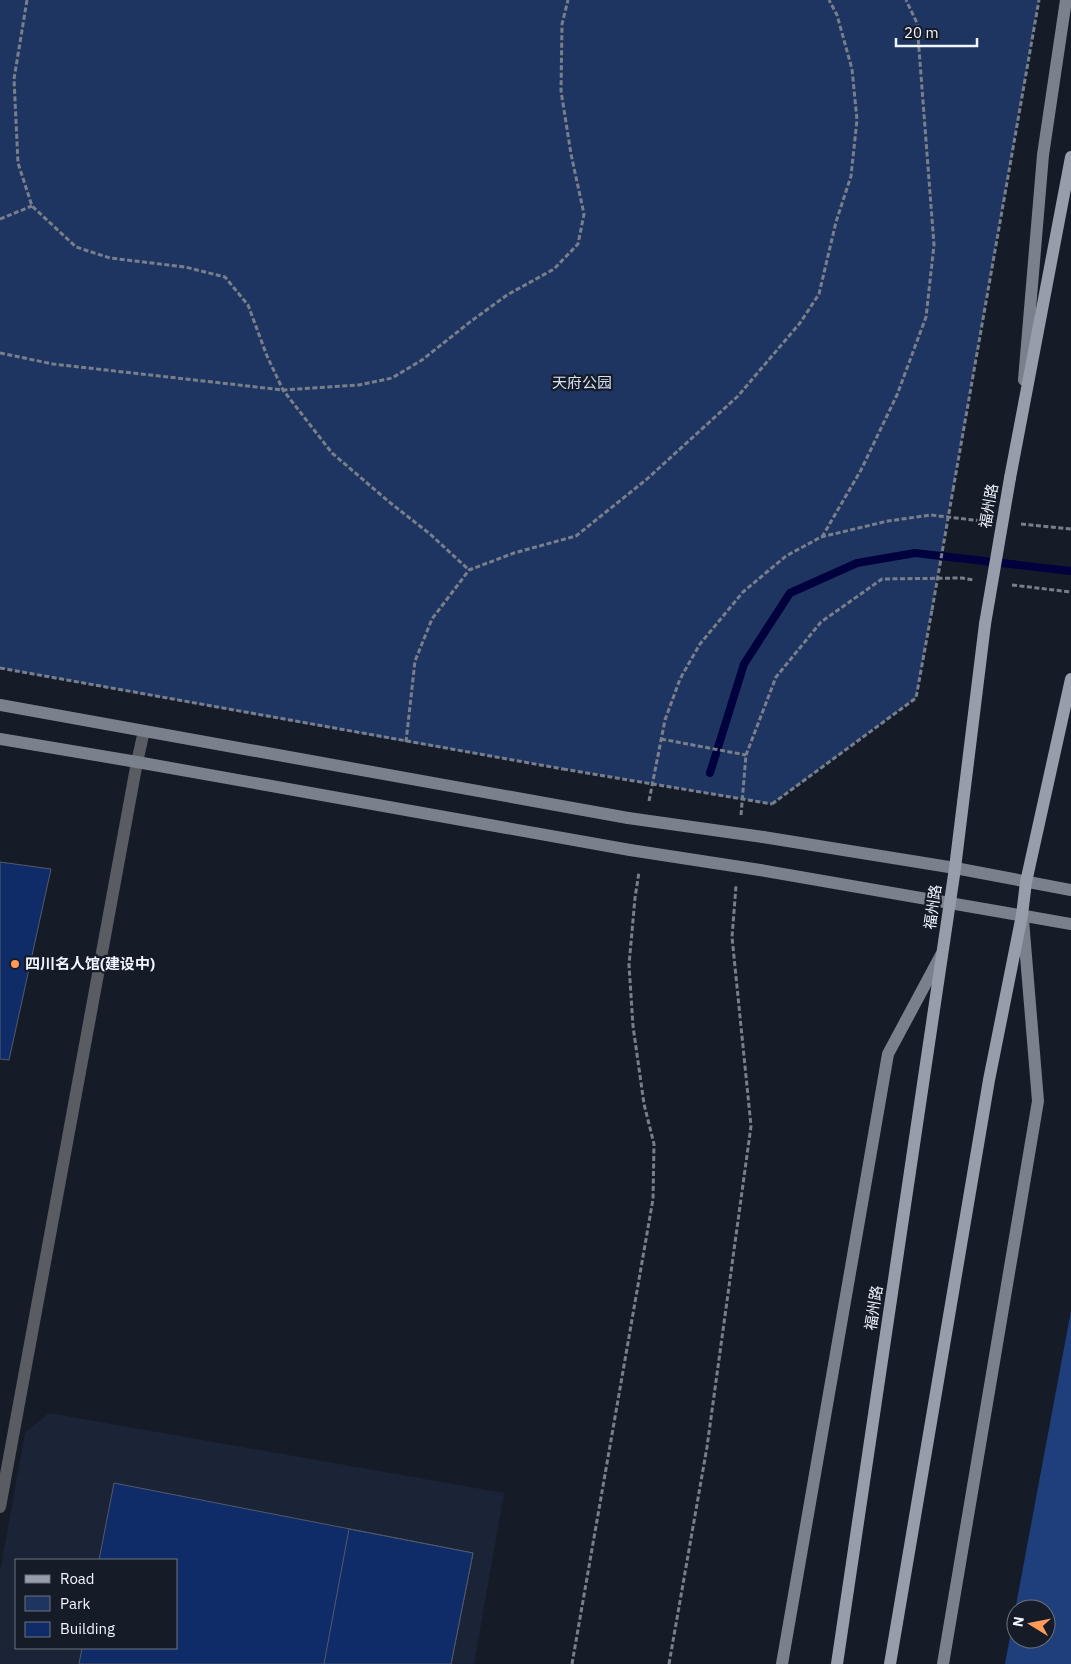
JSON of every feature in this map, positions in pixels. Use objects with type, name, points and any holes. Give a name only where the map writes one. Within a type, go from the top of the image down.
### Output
[{"type":"main road","name":"福州路","points":[[837,1664],[955,868],[986,624],[1010,478],[1071,157]]},
{"type":"main road","points":[[890,1664],[989,1080],[1022,915],[1026,882],[1071,680]]},
{"type":"street","points":[[1021,420],[1043,155],[1066,0]]},
{"type":"street","points":[[0,704],[628,818],[763,837],[955,868],[1071,890]]},
{"type":"street","points":[[0,1507],[144,730]]},
{"type":"street","points":[[0,739],[630,850],[760,870],[1071,924]]},
{"type":"street","points":[[943,1664],[1038,1101],[1022,915]]},
{"type":"street","points":[[782,1664],[888,1054],[942,953]]},
{"type":"path","points":[[26,0],[14,79],[18,164],[32,206],[76,247],[110,258],[185,267],[225,277],[248,305],[267,356],[283,390],[332,453],[430,534],[469,570]]},
{"type":"path","points":[[0,353],[53,364],[283,390],[359,385],[392,378],[422,360],[507,295],[554,270],[578,244],[584,214],[571,154],[561,91],[562,24],[568,0]]},
{"type":"path","points":[[406,742],[415,661],[432,619],[469,570],[514,554],[576,536],[647,479],[738,396],[800,323],[819,294],[836,222],[850,176],[858,120],[852,68],[837,15],[829,0]]},
{"type":"path","points":[[821,537],[861,470],[897,395],[926,317],[934,245],[917,23],[906,0]]},
{"type":"path","points":[[0,668],[406,742],[772,804],[916,698],[1039,0]]},
{"type":"path","points":[[0,219],[32,206]]},
{"type":"path","points":[[649,805],[665,720],[680,679],[700,644],[744,592],[786,556],[821,537],[888,521],[931,516],[987,521]]},
{"type":"path","points":[[1015,524],[1071,529]]},
{"type":"path","points":[[741,822],[746,755],[776,677],[821,622],[882,578],[962,578],[980,581]]},
{"type":"path","points":[[1007,584],[1071,592]]},
{"type":"path","points":[[661,739],[746,755]]},
{"type":"path","points":[[572,1664],[653,1199],[654,1144],[644,1104],[633,1026],[629,965],[639,870]]},
{"type":"path","points":[[669,1664],[707,1448],[751,1126],[732,937],[736,880]]},
{"type":"shaded area","points":[[1071,1311],[1071,1664],[1005,1664],[1008,1649],[1056,1649],[1056,1599],[1017,1599]]},
{"type":"shaded area","points":[[49,1413],[504,1493],[474,1664],[0,1664],[0,1572],[25,1433]]},
{"type":"green space","name":"天府公园","points":[[0,0],[1039,0],[916,698],[772,804],[406,742],[0,668]]},
{"type":"building","name":"四川名人馆(建设中)","points":[[0,862],[51,869],[9,1060],[0,1059]]},
{"type":"building","points":[[114,1483],[473,1553],[451,1664],[79,1664],[82,1649],[178,1649],[178,1559],[99,1559]]},
{"type":"building","points":[[349,1529],[473,1553],[451,1664],[324,1664]]},
{"type":"waterway","points":[[710,773],[744,664],[790,593],[857,563],[915,553],[1071,571]]},
{"type":"place","name":"四川名人馆(建设中)","points":[[15,964]]}]
